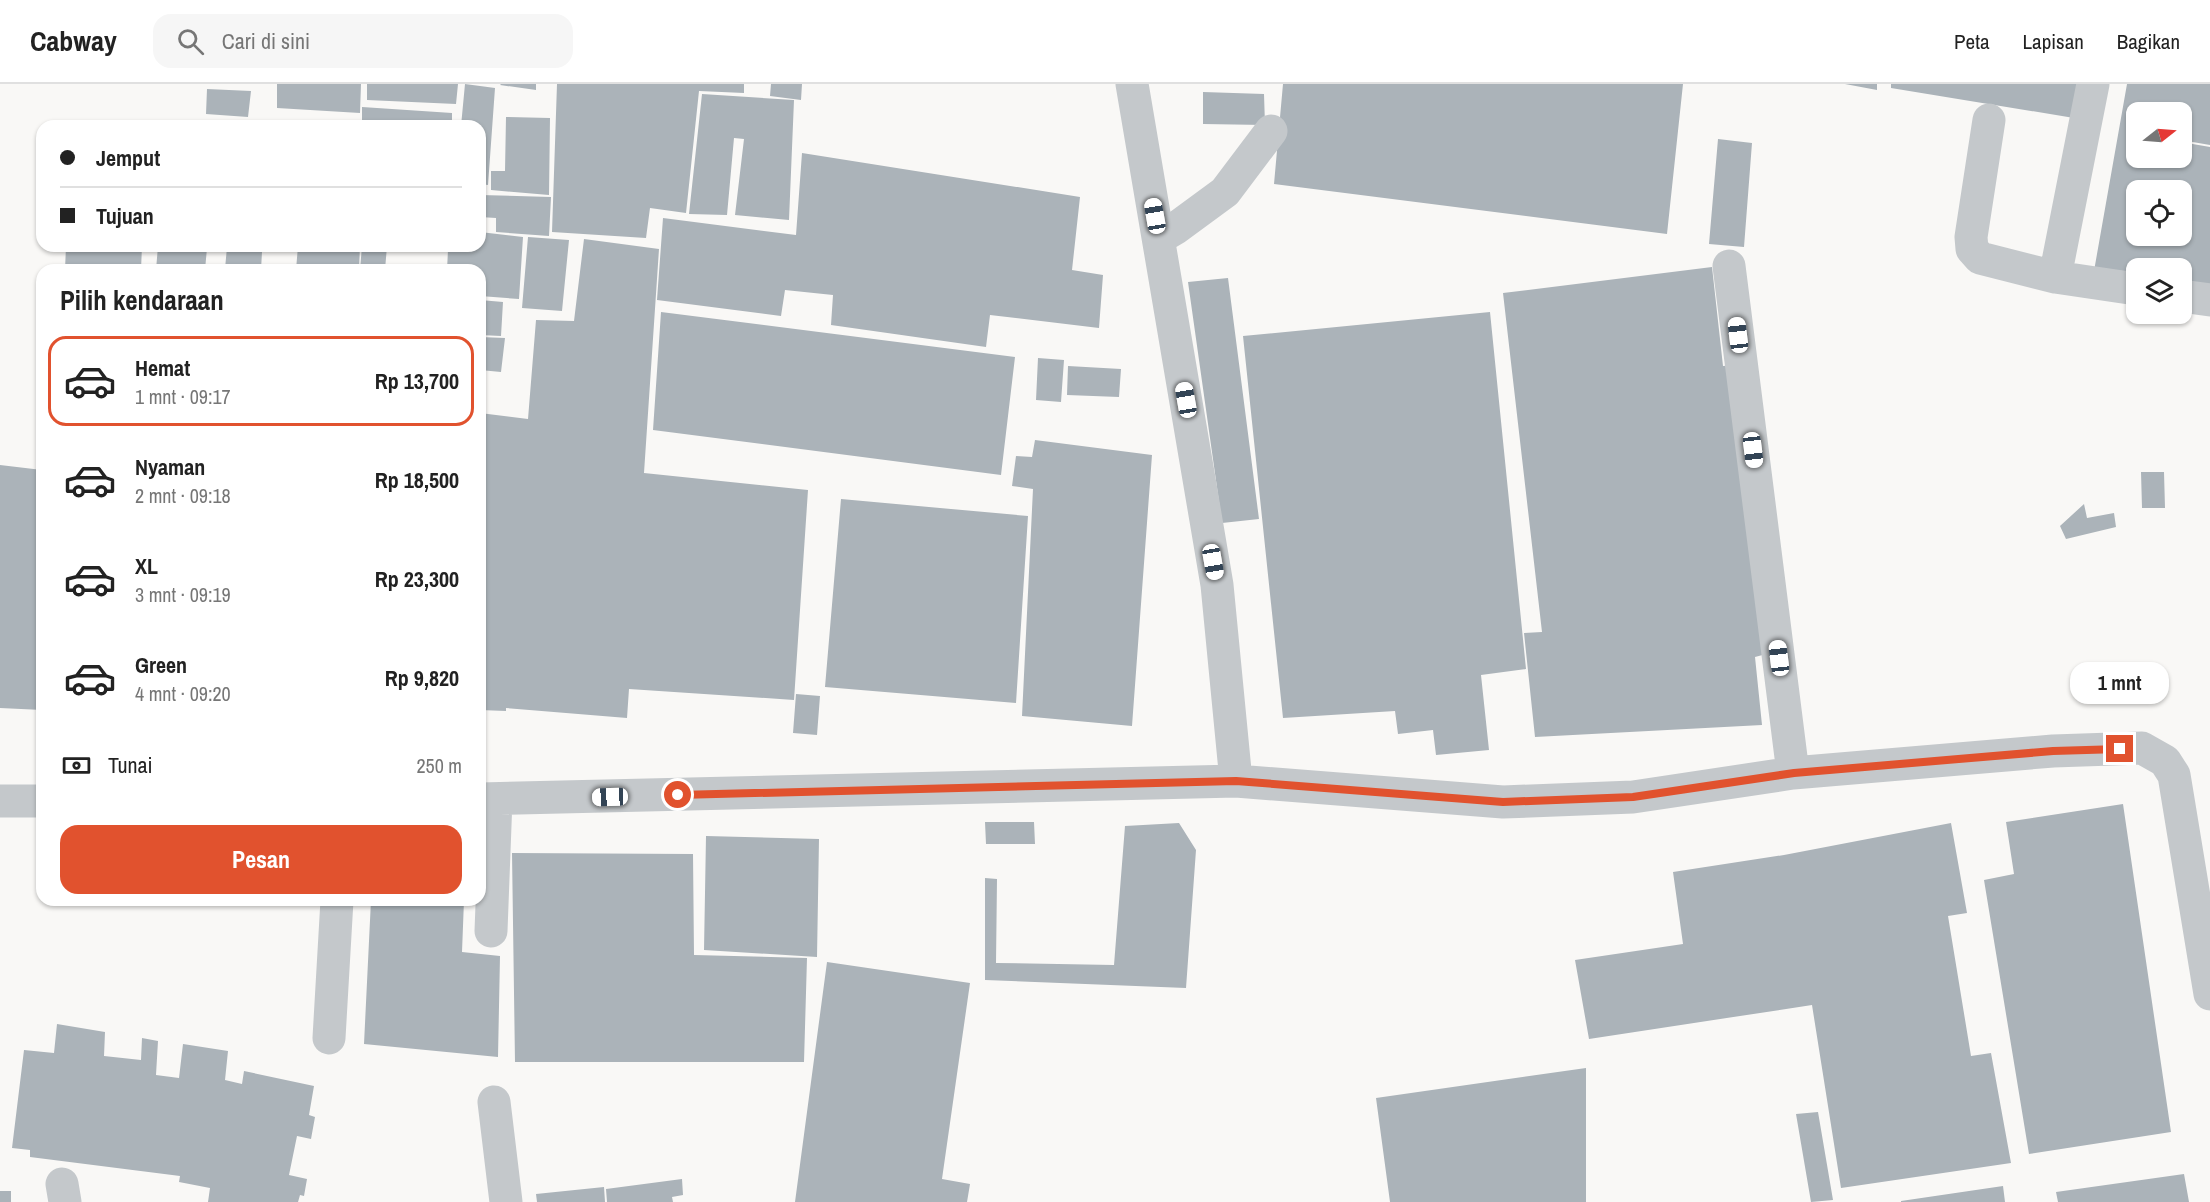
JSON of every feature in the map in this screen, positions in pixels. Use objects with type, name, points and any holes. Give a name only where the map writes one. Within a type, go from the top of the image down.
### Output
[{"type":"street","points":[[1132,84],[1217,585],[1236,781]]},
{"type":"street","points":[[2055,277],[2093,84]]},
{"type":"street","points":[[1989,120],[1971,237],[1972,249],[1980,258],[2055,277],[2126,288]]},
{"type":"street","points":[[1159,238],[1225,192],[1271,131]]},
{"type":"street","points":[[1729,266],[1794,773]]},
{"type":"street","points":[[2192,298],[2210,300]]},
{"type":"street","points":[[491,931],[488,799],[1236,781],[1503,802],[1633,797],[1794,773],[2053,751],[2142,748],[2165,761],[2174,775],[2210,994]]},
{"type":"street","points":[[0,801],[36,801]]},
{"type":"street","points":[[328,1038],[337,906]]},
{"type":"street","points":[[494,1102],[506,1202]]},
{"type":"building","points":[[277,84],[361,84],[360,113],[277,108]]},
{"type":"building","points":[[367,84],[458,84],[456,104],[367,100]]},
{"type":"building","points":[[465,84],[495,88],[488,185],[486,185],[486,120],[462,120]]},
{"type":"building","points":[[536,84],[536,90],[500,85]]},
{"type":"building","points":[[557,84],[744,84],[744,93],[699,91],[686,213],[650,208],[646,238],[552,232]]},
{"type":"building","points":[[771,84],[802,84],[801,100],[770,96]]},
{"type":"building","points":[[1283,84],[1683,84],[1667,234],[1274,184]]},
{"type":"building","points":[[1845,84],[1877,84],[1877,90]]},
{"type":"building","points":[[1891,84],[2079,84],[2074,118],[1891,88]]},
{"type":"building","points":[[2127,84],[2210,84],[2210,145],[2192,142],[2192,102],[2126,102],[2126,168],[2192,168],[2192,144],[2210,147],[2210,289],[2192,286],[2192,258],[2126,258],[2126,276],[2094,271]]},
{"type":"building","points":[[207,89],[251,91],[248,117],[206,114]]},
{"type":"building","points":[[1203,92],[1264,94],[1265,125],[1203,124]]},
{"type":"building","points":[[702,94],[794,100],[789,220],[735,215],[744,139],[734,138],[727,215],[689,214]]},
{"type":"building","points":[[362,107],[452,113],[452,120],[362,120]]},
{"type":"building","points":[[506,117],[550,118],[549,195],[491,190],[491,171],[505,171]]},
{"type":"building","points":[[1718,139],[1752,143],[1744,247],[1709,244]]},
{"type":"building","points":[[802,153],[1080,197],[1072,270],[1103,275],[1099,328],[990,315],[986,347],[831,325],[833,295],[785,290],[781,316],[657,300],[663,218],[796,235]]},
{"type":"building","points":[[486,195],[551,197],[549,236],[496,232],[496,218],[486,217]]},
{"type":"building","points":[[486,233],[523,237],[519,299],[486,296],[486,264],[447,264],[448,252],[486,252]]},
{"type":"building","points":[[528,237],[569,240],[562,311],[522,308]]},
{"type":"building","points":[[584,239],[659,249],[644,473],[808,490],[794,700],[629,689],[627,718],[506,708],[506,711],[486,710],[486,414],[528,419],[536,320],[574,321]]},
{"type":"building","points":[[66,252],[142,252],[141,264],[65,264]]},
{"type":"building","points":[[158,252],[207,252],[206,264],[156,264]]},
{"type":"building","points":[[227,252],[262,252],[261,264],[225,264]]},
{"type":"building","points":[[298,252],[360,252],[359,264],[296,264]]},
{"type":"building","points":[[362,252],[386,252],[386,264],[360,264]]},
{"type":"building","points":[[1712,267],[1723,366],[1737,365],[1770,653],[1755,657],[1762,725],[1535,737],[1524,633],[1542,632],[1503,293]]},
{"type":"building","points":[[1228,278],[1259,519],[1222,523],[1188,282]]},
{"type":"building","points":[[486,301],[503,302],[501,336],[486,335]]},
{"type":"building","points":[[661,312],[1015,357],[1001,475],[653,430]]},
{"type":"building","points":[[1490,312],[1526,669],[1481,675],[1489,750],[1436,755],[1433,730],[1398,734],[1395,711],[1283,718],[1243,336]]},
{"type":"building","points":[[486,337],[505,338],[501,372],[486,371]]},
{"type":"building","points":[[1038,358],[1064,360],[1061,402],[1036,400]]},
{"type":"building","points":[[1068,366],[1121,369],[1119,397],[1067,395]]},
{"type":"building","points":[[1035,440],[1152,455],[1132,726],[1022,716],[1033,489],[1012,486],[1016,456],[1032,457]]},
{"type":"building","points":[[0,465],[36,469],[36,710],[0,708]]},
{"type":"building","points":[[2141,472],[2164,472],[2165,508],[2142,508]]},
{"type":"building","points":[[841,499],[1028,516],[1016,703],[825,687]]},
{"type":"building","points":[[2084,504],[2087,518],[2114,513],[2116,527],[2066,539],[2060,526]]},
{"type":"building","points":[[796,694],[820,696],[817,735],[793,733]]},
{"type":"building","points":[[2123,804],[2171,1132],[2029,1154],[1984,880],[2014,874],[2006,822]]},
{"type":"building","points":[[985,822],[1034,822],[1035,844],[986,844]]},
{"type":"building","points":[[1179,823],[1196,850],[1186,988],[985,980],[985,878],[997,879],[996,963],[1114,965],[1125,826]]},
{"type":"building","points":[[1951,823],[1967,913],[1948,916],[1971,1056],[1991,1053],[2011,1163],[1841,1188],[1812,1005],[1589,1039],[1575,960],[1683,944],[1673,872],[1784,855]]},
{"type":"building","points":[[706,836],[819,839],[817,957],[704,950]]},
{"type":"building","points":[[512,853],[693,854],[694,955],[807,958],[804,1062],[515,1062]]},
{"type":"building","points":[[371,906],[464,906],[462,952],[500,956],[498,1057],[364,1044]]},
{"type":"building","points":[[827,962],[970,983],[942,1179],[970,1184],[967,1202],[795,1202]]},
{"type":"building","points":[[57,1024],[105,1032],[104,1056],[141,1060],[142,1038],[158,1041],[156,1075],[179,1078],[183,1044],[228,1051],[225,1080],[242,1084],[244,1071],[314,1086],[309,1115],[315,1117],[311,1139],[297,1136],[289,1175],[307,1179],[304,1196],[300,1195],[298,1202],[208,1202],[210,1188],[179,1182],[180,1176],[30,1157],[30,1150],[12,1148],[24,1050],[54,1053]]},
{"type":"building","points":[[1586,1068],[1586,1202],[1390,1202],[1376,1098]]},
{"type":"building","points":[[1818,1112],[1833,1200],[1811,1202],[1796,1114]]},
{"type":"building","points":[[2184,1174],[2189,1202],[2058,1202],[2056,1192]]},
{"type":"building","points":[[682,1179],[683,1195],[672,1197],[673,1202],[607,1202],[606,1189]]},
{"type":"building","points":[[2003,1186],[2005,1202],[1901,1202],[1901,1201]]},
{"type":"building","points":[[604,1187],[605,1202],[537,1202],[536,1194]]},
{"type":"building","points":[[0,1191],[11,1191],[11,1202],[0,1202]]},
{"type":"route","points":[[678,795],[1236,781],[1503,802],[1633,797],[1794,773],[2053,751],[2120,749]]}]
